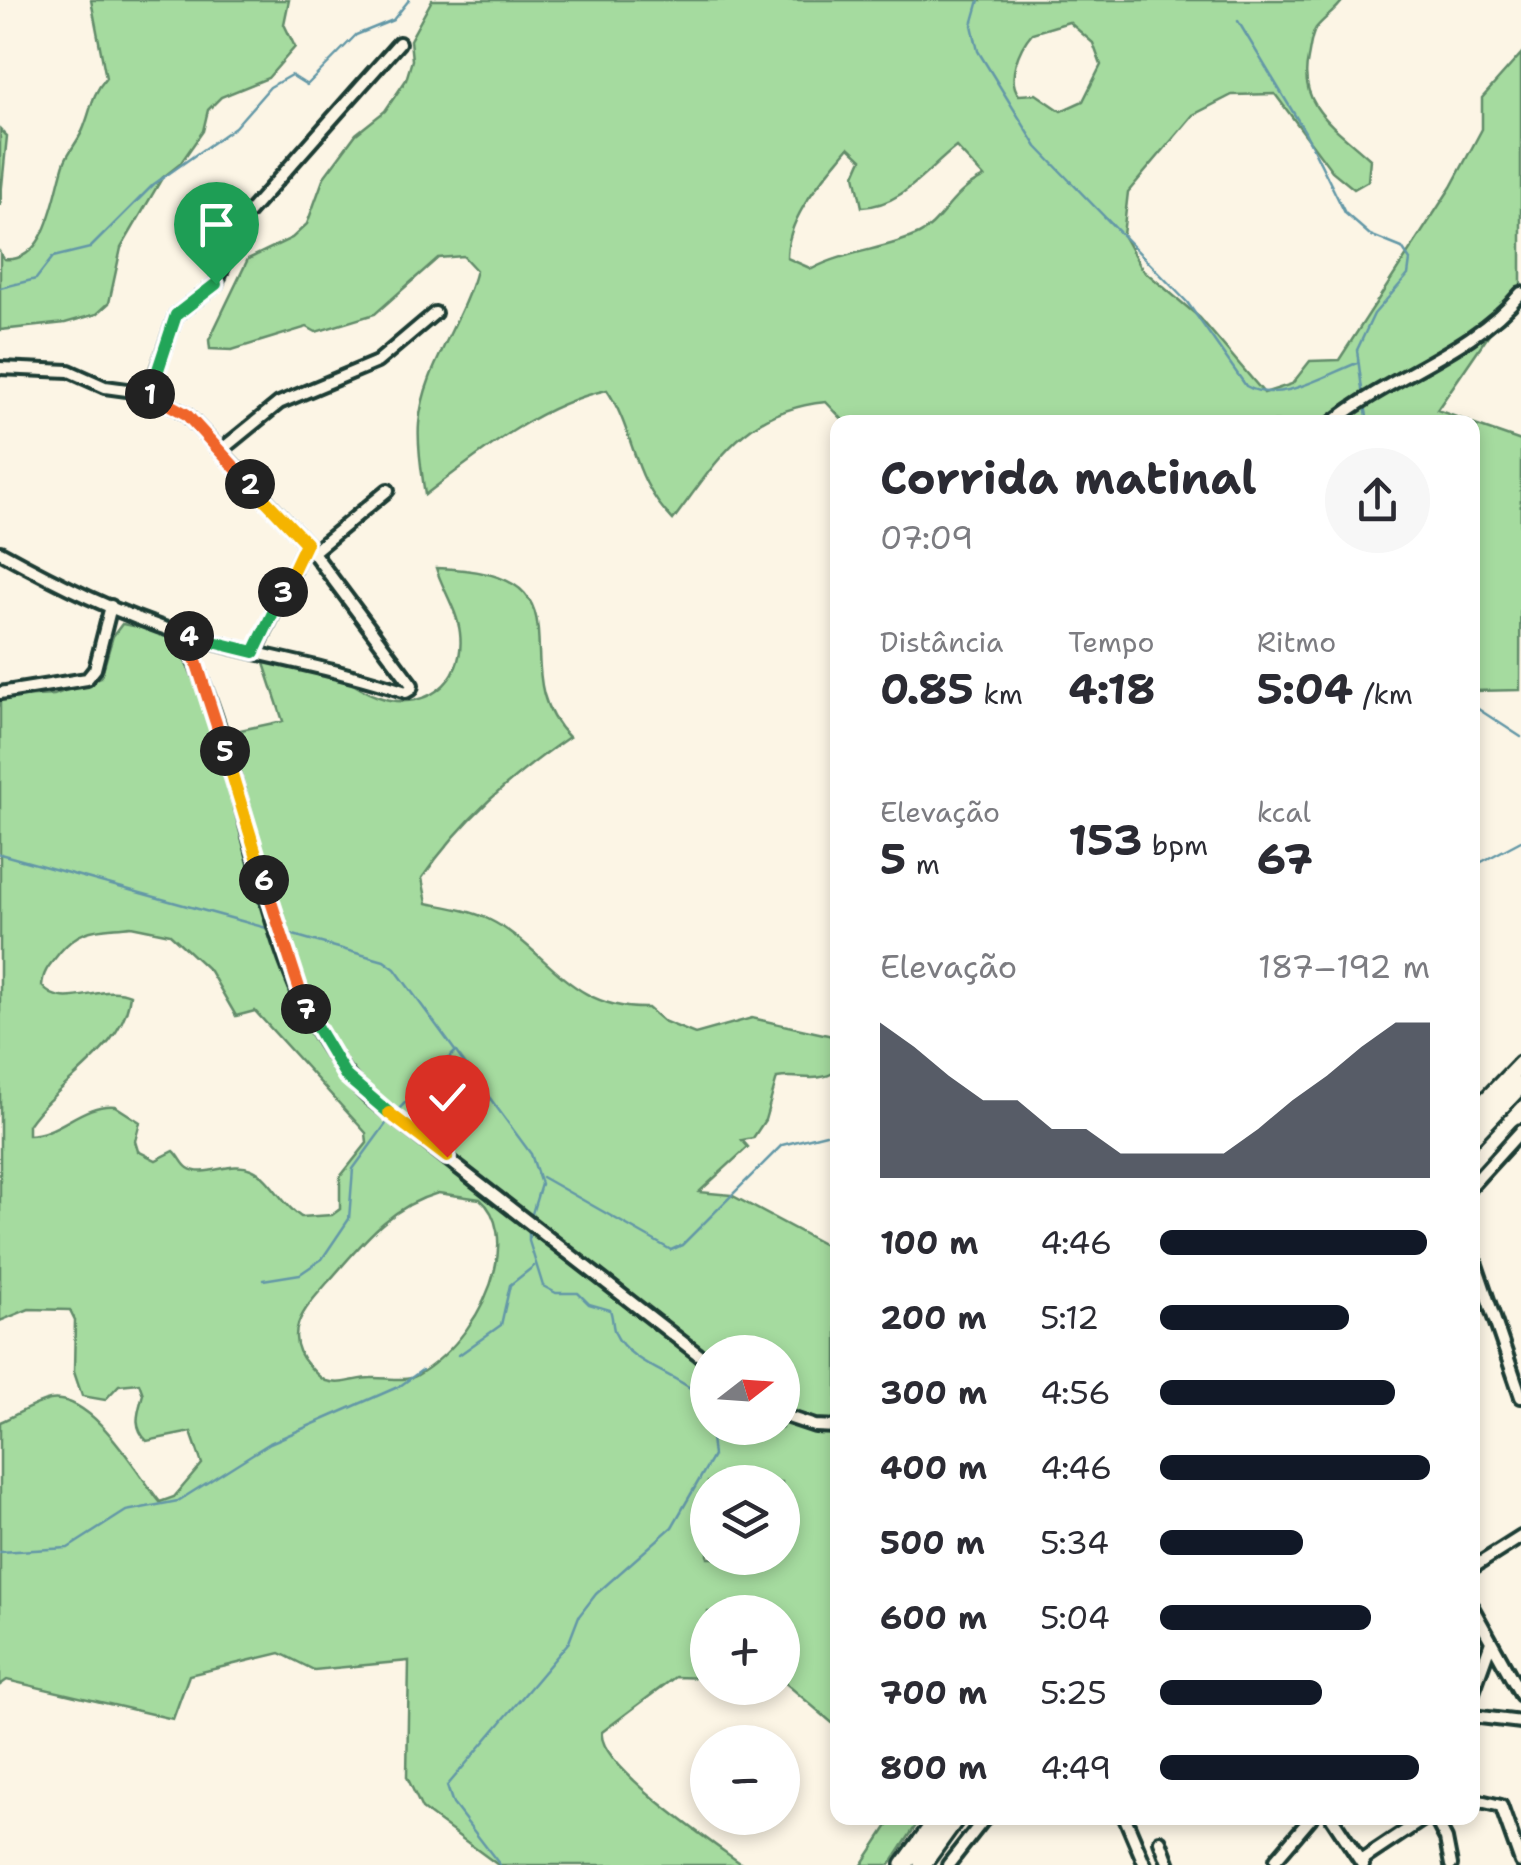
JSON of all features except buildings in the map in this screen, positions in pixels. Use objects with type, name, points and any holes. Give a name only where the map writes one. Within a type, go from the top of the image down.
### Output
[{"type":"main road","points":[[1480,1107],[1521,1064]]},
{"type":"main road","points":[[1480,1128],[1521,1084]]},
{"type":"main road","points":[[904,1865],[933,1825]]},
{"type":"main road","points":[[922,1865],[951,1825]]},
{"type":"street","points":[[149,393],[176,315],[216,284],[243,218],[399,43]]},
{"type":"street","points":[[1342,415],[1482,333],[1521,293]]},
{"type":"street","points":[[220,451],[279,403],[377,362],[436,313]]},
{"type":"street","points":[[0,368],[69,371],[105,387],[149,393],[186,414],[310,548],[412,685],[411,689],[406,692],[346,672],[180,633],[70,590],[0,552]]},
{"type":"street","points":[[254,652],[310,548],[388,490]]},
{"type":"street","points":[[0,694],[87,679],[95,670],[111,606]]},
{"type":"street","points":[[180,633],[215,716],[295,982],[330,1054],[368,1097],[690,1348]]},
{"type":"street","points":[[1480,1176],[1521,1131]]},
{"type":"street","points":[[1480,1277],[1521,1397]]},
{"type":"street","points":[[800,1418],[830,1425]]},
{"type":"street","points":[[1480,1563],[1521,1538]]},
{"type":"street","points":[[1480,1623],[1521,1695]]},
{"type":"street","points":[[1480,1671],[1490,1642]]},
{"type":"street","points":[[1480,1717],[1521,1722]]},
{"type":"street","points":[[1480,1801],[1501,1806],[1521,1862]]},
{"type":"street","points":[[948,1865],[980,1825]]},
{"type":"street","points":[[1128,1825],[1145,1865]]},
{"type":"street","points":[[1276,1858],[1305,1825]]},
{"type":"street","points":[[1337,1825],[1363,1862],[1415,1825]]},
{"type":"street","points":[[1438,1825],[1446,1839],[1451,1865]]},
{"type":"street","points":[[1160,1842],[1168,1865]]},
{"type":"green space","points":[[91,0],[289,0],[284,24],[295,47],[268,78],[221,97],[208,110],[203,131],[180,164],[162,178],[121,248],[109,303],[97,314],[65,323],[0,330],[0,253],[4,259],[19,257],[40,238],[65,161],[106,78]]},
{"type":"green space","points":[[432,0],[1343,0],[1314,31],[1306,75],[1314,104],[1323,116],[1370,159],[1368,181],[1354,189],[1332,171],[1275,94],[1232,95],[1193,115],[1128,192],[1123,235],[1142,269],[1200,318],[1264,393],[1292,384],[1310,361],[1339,360],[1451,187],[1482,129],[1482,98],[1521,54],[1521,287],[1437,410],[1451,415],[838,415],[826,402],[774,415],[754,427],[720,458],[673,520],[649,488],[607,390],[534,419],[425,495],[419,442],[422,404],[476,270],[463,256],[438,258],[375,314],[316,332],[307,327],[232,350],[210,349],[209,340],[248,259],[292,238],[307,224],[324,177],[356,134],[385,111],[406,80],[412,60],[410,40]],"holes":[[[1069,22],[1093,43],[1101,65],[1083,101],[1061,111],[1036,94],[1019,95],[1014,72],[1032,33]],[[849,147],[862,159],[855,175],[862,207],[901,194],[956,147],[984,177],[963,191],[919,234],[812,269],[787,258],[793,227],[818,185]]]},
{"type":"green space","points":[[0,129],[7,136],[0,206]]},
{"type":"green space","points":[[1480,427],[1521,441],[1520,690],[1480,691]]},
{"type":"green space","points":[[436,568],[486,574],[517,586],[532,605],[538,628],[541,682],[549,710],[569,737],[508,784],[454,837],[422,878],[427,903],[488,919],[597,999],[648,1008],[663,1021],[695,1034],[752,1018],[830,1035],[830,1074],[777,1078],[765,1120],[753,1138],[742,1140],[748,1147],[699,1192],[731,1195],[823,1244],[830,1244],[830,1721],[800,1695],[800,1595],[690,1595],[690,1677],[675,1677],[602,1732],[605,1746],[617,1763],[690,1826],[690,1835],[702,1835],[743,1865],[498,1865],[422,1809],[407,1777],[409,1661],[314,1670],[280,1653],[189,1675],[173,1719],[7,1680],[0,1685],[0,1422],[50,1400],[66,1401],[82,1409],[112,1438],[160,1502],[174,1497],[202,1464],[191,1432],[147,1441],[142,1435],[138,1425],[143,1394],[139,1383],[119,1385],[105,1400],[82,1396],[74,1372],[75,1320],[70,1310],[29,1309],[0,1321],[0,698],[54,695],[101,677],[113,636],[122,624],[168,636],[187,654],[217,735],[283,721],[260,651],[326,670],[376,696],[410,701],[438,690],[448,680],[460,651],[459,625]],"holes":[[[131,926],[170,934],[210,971],[236,1016],[255,1011],[366,1133],[367,1143],[340,1177],[340,1209],[332,1215],[301,1217],[251,1169],[195,1171],[174,1151],[156,1160],[138,1151],[135,1141],[140,1122],[115,1106],[92,1109],[50,1130],[28,1135],[28,1125],[41,1108],[116,1032],[130,995],[107,992],[61,997],[42,986],[46,971],[68,944],[91,931]],[[438,1193],[480,1199],[492,1214],[498,1241],[497,1260],[484,1300],[455,1343],[430,1367],[411,1378],[365,1378],[338,1383],[323,1380],[309,1366],[296,1343],[299,1322],[319,1292],[377,1229],[404,1208]]]},
{"type":"green space","points":[[888,1825],[916,1825],[890,1865],[862,1865]]},
{"type":"waterway","points":[[0,288],[36,279],[53,257],[90,248],[154,184],[235,127],[270,87],[291,75],[307,85],[356,35],[393,20],[409,0]]},
{"type":"waterway","points":[[979,0],[972,25],[978,51],[1037,147],[1187,302],[1246,386],[1259,391],[1287,390],[1357,363]]},
{"type":"waterway","points":[[1238,21],[1305,132],[1345,213],[1370,235],[1402,248],[1410,260],[1408,275],[1374,314],[1357,350],[1363,397]]},
{"type":"waterway","points":[[1365,405],[1367,415]]},
{"type":"waterway","points":[[1480,710],[1521,737]]},
{"type":"waterway","points":[[1480,863],[1521,841]]},
{"type":"waterway","points":[[0,854],[270,929]]},
{"type":"waterway","points":[[283,932],[384,961],[395,969],[531,1154],[541,1184],[531,1217]]},
{"type":"waterway","points":[[395,1113],[455,1052]]},
{"type":"waterway","points":[[263,1280],[300,1274],[322,1259],[349,1219],[353,1169],[388,1121]]},
{"type":"waterway","points":[[542,1177],[671,1250],[682,1245],[782,1145],[826,1134]]},
{"type":"waterway","points":[[529,1228],[529,1241],[543,1286],[556,1293],[578,1293],[589,1304],[610,1310],[615,1333],[623,1346],[690,1389]]},
{"type":"waterway","points":[[459,1355],[501,1325],[510,1285],[534,1266]]},
{"type":"waterway","points":[[0,1552],[68,1548],[126,1511],[178,1501],[270,1443],[400,1386],[422,1370]]},
{"type":"waterway","points":[[500,1865],[453,1804],[447,1786],[569,1642],[579,1616],[596,1594],[672,1527],[713,1456],[712,1445]]},
{"type":"route","points":[[216,284],[176,315],[149,393],[186,414],[306,543],[254,652],[180,633],[196,661],[215,716],[295,982],[315,1028],[346,1076],[447,1157]]}]
